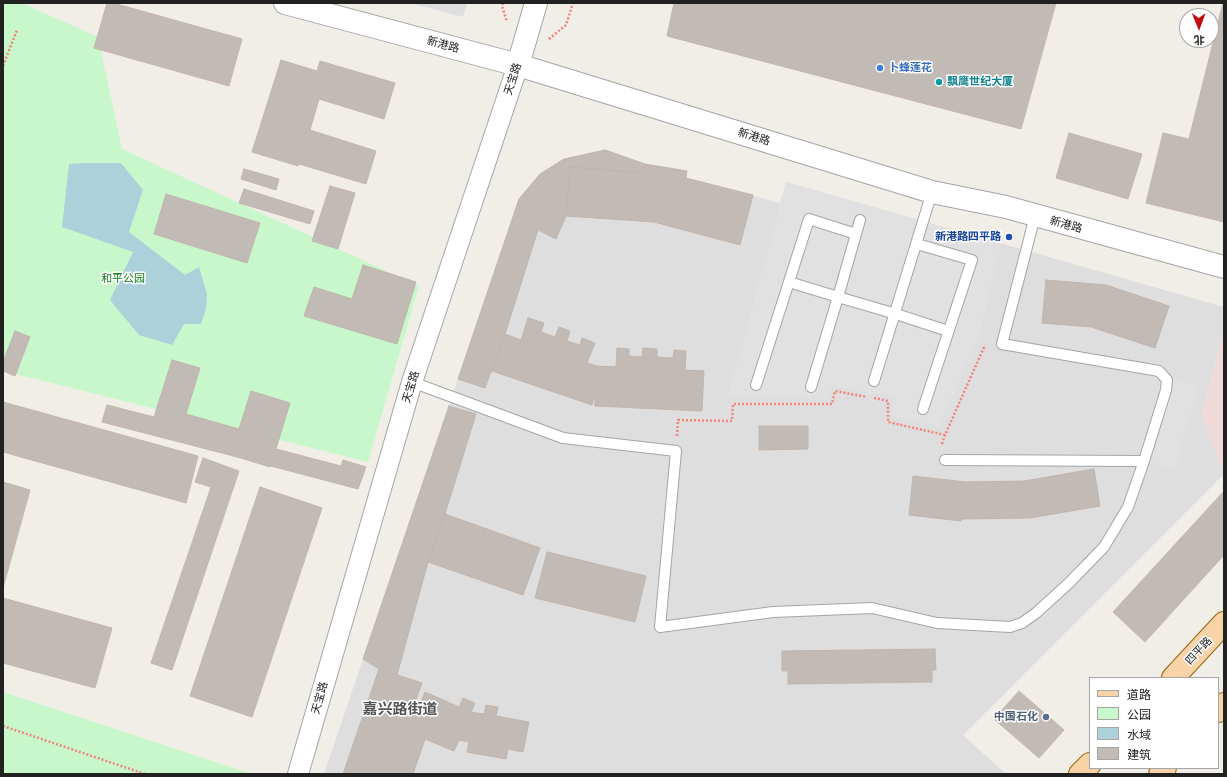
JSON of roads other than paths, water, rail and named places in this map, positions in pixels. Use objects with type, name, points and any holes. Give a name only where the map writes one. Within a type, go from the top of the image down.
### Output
[{"type":"main road","name":"四平路","points":[[1174,677],[1224,623]]},
{"type":"main road","points":[[1080,774],[1089,765]]},
{"type":"street","name":"新港路","points":[[285,3],[518,65],[932,192],[1006,207],[1224,268]]},
{"type":"street","name":"天宝路","points":[[298,774],[412,382],[518,65],[536,3]]},
{"type":"lane","points":[[874,381],[896,314],[932,192]]},
{"type":"lane","points":[[412,382],[563,438],[676,450],[660,627],[773,612],[872,608],[937,623],[1010,628],[1022,623],[1036,613],[1104,547],[1128,507],[1144,461],[1168,380],[1159,371],[1002,344],[1035,216]]},
{"type":"lane","points":[[756,385],[809,219],[856,234]]},
{"type":"lane","points":[[811,387],[860,220]]},
{"type":"lane","points":[[917,244],[972,260],[923,409]]},
{"type":"lane","points":[[789,282],[948,331]]},
{"type":"lane","points":[[945,460],[1144,461]]},
{"type":"water","points":[[121,163],[143,190],[129,232],[185,275],[199,267],[207,294],[206,309],[201,324],[184,324],[172,345],[139,335],[110,300],[133,252],[62,227],[69,164]]},
{"type":"place","name":"卜蜂莲花","points":[[880,68]]},
{"type":"place","name":"飘鹰世纪大厦","points":[[939,82]]},
{"type":"place","name":"新港路四平路","points":[[1009,237]]},
{"type":"place","name":"中国石化","points":[[1046,717]]},
{"type":"district","name":"嘉兴路街道","points":[[400,710]]},
{"type":"park label","name":"和平公园","points":[[123,279]]}]
